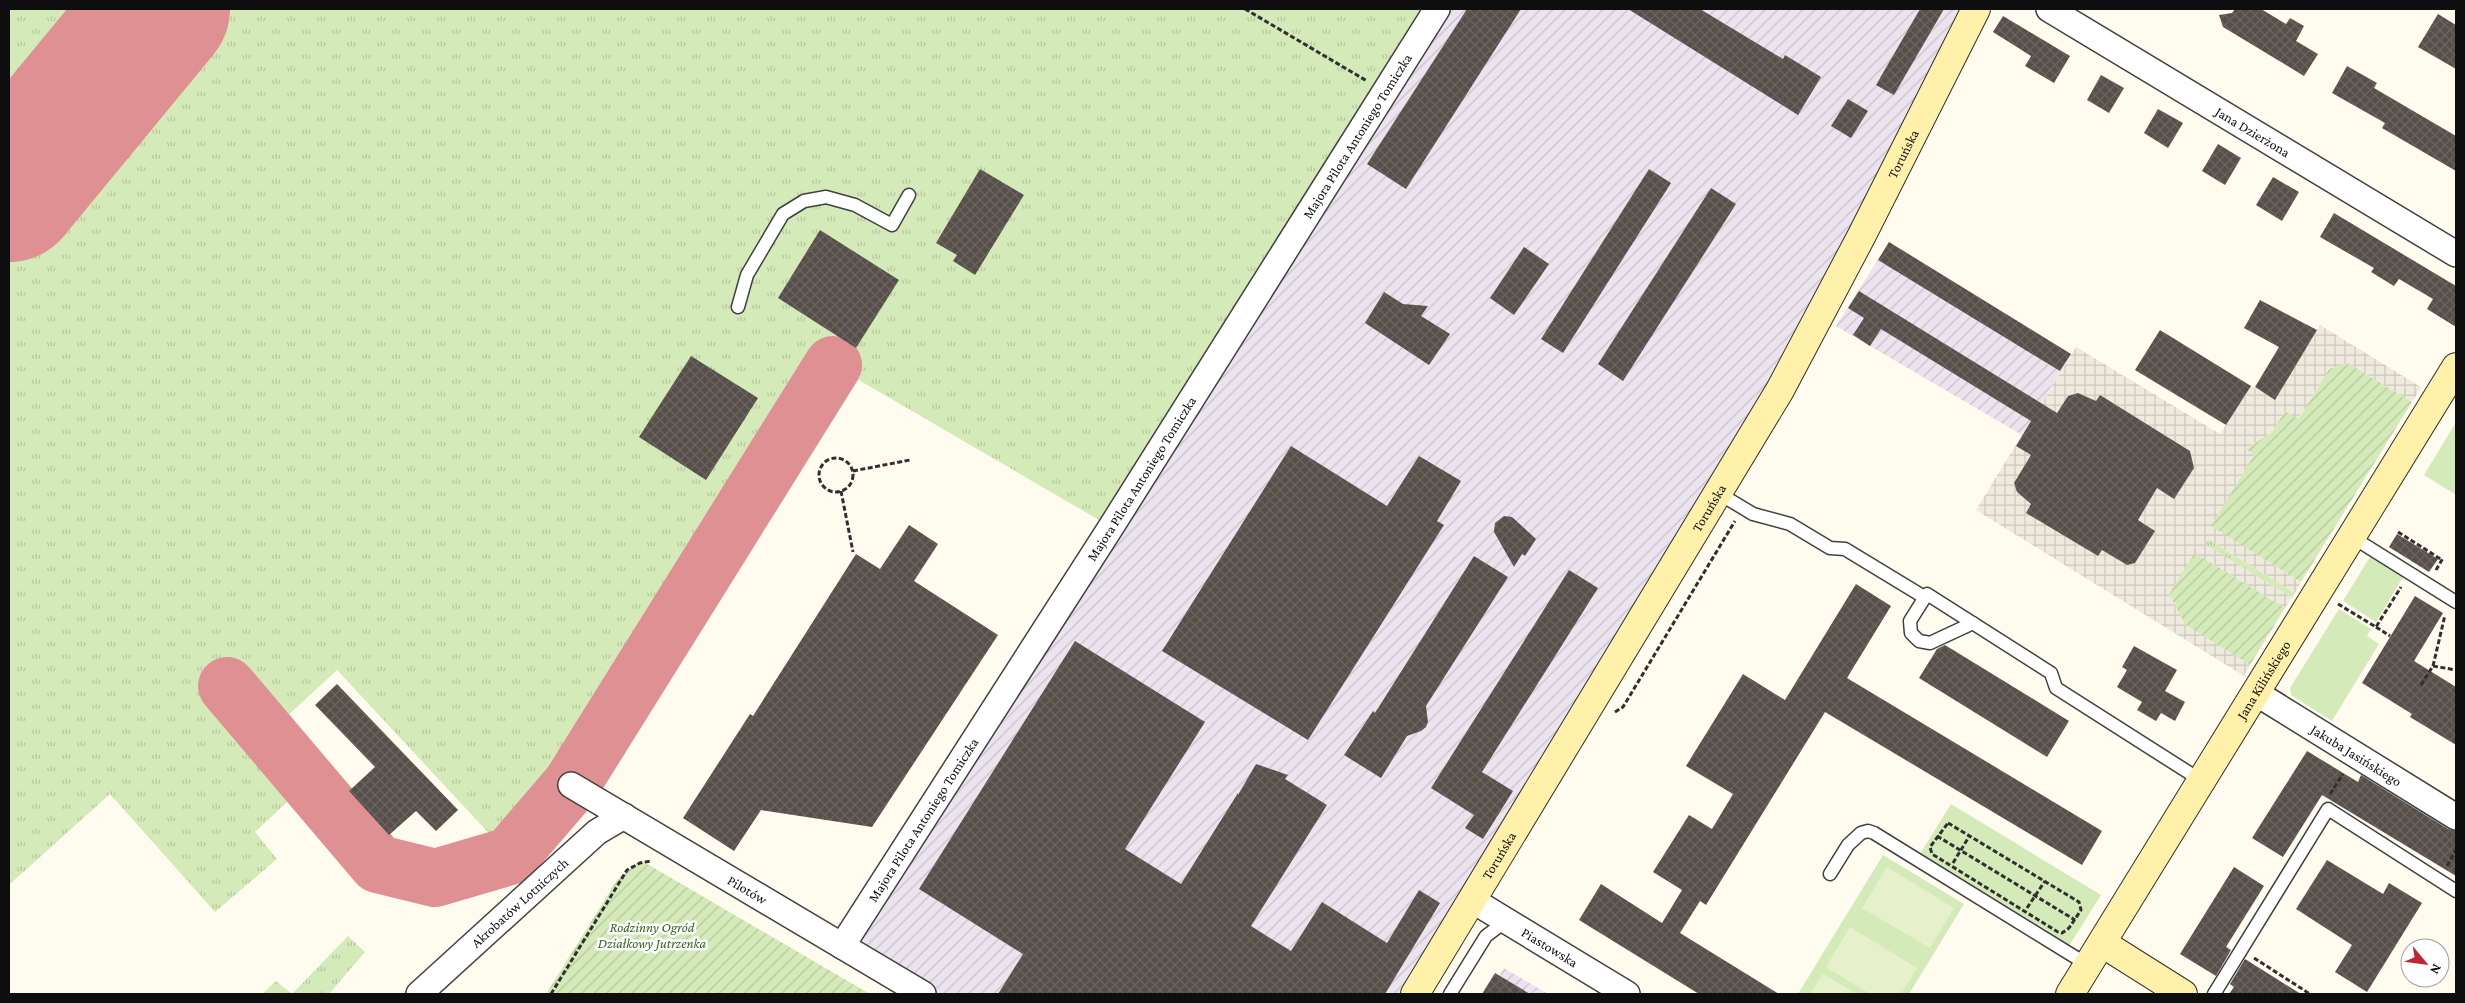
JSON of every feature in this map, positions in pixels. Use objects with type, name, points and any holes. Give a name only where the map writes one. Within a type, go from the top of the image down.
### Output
[{"type":"street","name":"Majora Pilota Antoniego Tomiczka","points":[[842,946],[1111,528],[1437,9]]},
{"type":"street","name":"Toruńska","points":[[1415,994],[1780,390],[1818,320],[1976,9]]},
{"type":"street","name":"Jana Dzierżona","points":[[2049,9],[2456,254]]},
{"type":"street","name":"Jana Kilińskiego","points":[[2070,994],[2456,367]]},
{"type":"street","name":"Jakuba Jasińskiego","points":[[2256,693],[2456,816]]},
{"type":"street","name":"Pilotów","points":[[571,786],[922,994]]},
{"type":"street","name":"Akrobatów Lotniczych","points":[[419,994],[597,832],[624,816]]},
{"type":"street","name":"Piastowska","points":[[1472,900],[1506,921],[1599,987],[1627,994]]},
{"type":"street","points":[[2095,954],[2184,994]]},
{"type":"lane","points":[[738,307],[747,275],[783,214],[804,202],[826,197],[855,206],[892,225],[910,195]]},
{"type":"lane","points":[[1718,493],[1753,514],[1790,524],[1830,548],[1845,549],[1924,598]]},
{"type":"lane","points":[[2352,537],[2452,604]]},
{"type":"lane","points":[[1973,623],[1930,643],[1919,641],[1911,633],[1910,621],[1926,594],[1973,623],[2050,673],[2056,688],[2202,782]]},
{"type":"lane","points":[[2214,994],[2328,809],[2456,891]]},
{"type":"lane","points":[[1830,874],[1848,845],[1861,833],[1868,831],[1948,871],[2095,954]]},
{"type":"lane","points":[[1450,994],[1486,936],[1506,921]]},
{"type":"path","points":[[1244,9],[1385,91]]},
{"type":"path","points":[[843,459],[853,471],[851,483],[841,491],[825,488],[820,482],[819,473],[827,460],[843,459]]},
{"type":"path","points":[[853,471],[910,460]]},
{"type":"path","points":[[841,491],[853,552]]},
{"type":"path","points":[[1609,715],[1623,707],[1743,508]]},
{"type":"path","points":[[2398,532],[2442,560]]},
{"type":"path","points":[[2376,628],[2405,580]]},
{"type":"path","points":[[2334,601],[2390,636]]},
{"type":"path","points":[[2421,685],[2433,666],[2452,604]]},
{"type":"path","points":[[2433,666],[2456,670]]},
{"type":"path","points":[[2330,794],[2346,769]]},
{"type":"path","points":[[1948,824],[1970,835],[2079,902],[2080,910],[2069,928],[2062,933],[1948,871],[1930,850],[1937,836],[1948,824]]},
{"type":"path","points":[[1948,871],[1970,835]]},
{"type":"path","points":[[1937,836],[2074,920]]},
{"type":"path","points":[[2445,870],[2456,850]]},
{"type":"path","points":[[552,994],[627,870],[649,860],[658,864]]},
{"type":"path","points":[[2025,912],[2045,882]]},
{"type":"path","points":[[2251,957],[2310,994]]},
{"type":"shaded area","points":[[1437,9],[1976,9],[1862,235],[1415,994],[923,994],[842,946]]},
{"type":"shaded area","points":[[1889,242],[2071,354],[2022,435],[1836,326]]},
{"type":"shaded area","points":[[2320,325],[2421,387],[2412,402],[2348,363],[2329,369],[2298,419],[2285,411],[2272,432],[2246,449],[2254,455],[2211,526],[2301,582],[2295,593],[2208,539],[2205,544],[2292,598],[2285,608],[2195,553],[2169,594],[2185,625],[2250,665],[2244,676],[1976,510],[2076,347],[2220,434],[2251,386],[2275,399]],"holes":[[[2078,393],[2096,401],[2100,395],[2192,452],[2190,456],[2194,468],[2171,497],[2157,488],[2138,520],[2152,529],[2153,534],[2135,563],[2127,565],[2102,550],[2098,556],[2027,513],[2031,505],[2017,492],[2014,483],[2032,455],[2016,446],[2035,415],[2053,420],[2068,396]]]},
{"type":"shaded area","points":[[1504,968],[1548,994],[1489,994]]},
{"type":"green space","points":[[9,9],[1437,9],[1111,527],[833,365],[571,785],[510,856],[337,670],[268,734],[309,782],[255,832],[277,859],[215,912],[110,794],[9,885]]},
{"type":"green space","points":[[2348,363],[2412,402],[2301,582],[2210,526],[2254,455],[2246,449],[2272,432],[2285,411],[2299,418],[2329,369]]},
{"type":"green space","points":[[2456,422],[2456,495],[2424,475]]},
{"type":"green space","points":[[2208,539],[2295,593],[2292,598],[2204,544]]},
{"type":"green space","points":[[2194,552],[2285,608],[2250,665],[2185,625],[2169,594]]},
{"type":"green space","points":[[2370,557],[2403,577],[2376,622],[2343,601]]},
{"type":"green space","points":[[2339,609],[2371,629],[2367,636],[2379,644],[2332,721],[2291,695],[2290,688]]},
{"type":"green space","points":[[1951,804],[2101,895],[2069,946],[1920,854]]},
{"type":"green space","points":[[1883,855],[1964,904],[1909,994],[1798,994]]},
{"type":"green space","name":"Rodzinny Ogród Działkowy Jutrzenka","points":[[640,861],[870,994],[546,994],[617,880]]},
{"type":"green space","points":[[1887,867],[1954,908],[1930,948],[1862,908]]},
{"type":"green space","points":[[1850,927],[1917,968],[1901,994],[1870,994],[1826,967]]},
{"type":"green space","points":[[348,936],[365,952],[329,994],[292,994]]},
{"type":"green space","points":[[1823,974],[1857,994],[1810,994]]},
{"type":"green space","points":[[276,981],[292,994],[262,994]]},
{"type":"building","points":[[1467,9],[1521,9],[1406,189],[1367,164]]},
{"type":"building","points":[[1628,9],[1700,9],[1783,59],[1785,55],[1821,77],[1798,115]]},
{"type":"building","points":[[1920,9],[1944,9],[1894,95],[1876,85]]},
{"type":"building","points":[[2235,9],[2261,9],[2286,24],[2290,18],[2304,26],[2296,41],[2318,54],[2304,76],[2223,27],[2219,15],[2232,13]]},
{"type":"building","points":[[2438,14],[2456,25],[2456,69],[2418,47]]},
{"type":"building","points":[[2003,16],[2070,56],[2054,83],[2025,66],[2031,56],[1993,32]]},
{"type":"building","points":[[2347,66],[2377,83],[2374,88],[2456,136],[2456,171],[2382,128],[2385,123],[2332,93]]},
{"type":"building","points":[[2101,75],[2124,88],[2109,113],[2087,100]]},
{"type":"building","points":[[1848,99],[1868,111],[1851,138],[1831,126]]},
{"type":"building","points":[[2158,109],[2183,123],[2168,148],[2144,133]]},
{"type":"building","points":[[2218,144],[2241,158],[2225,185],[2202,171]]},
{"type":"building","points":[[980,169],[1024,195],[975,275],[953,261],[957,255],[936,243]]},
{"type":"building","points":[[1649,169],[1671,183],[1563,353],[1541,339]]},
{"type":"building","points":[[2273,177],[2299,192],[2282,221],[2256,205]]},
{"type":"building","points":[[1711,188],[1736,204],[1623,381],[1598,364]]},
{"type":"building","points":[[2334,213],[2456,286],[2456,327],[2427,309],[2433,299],[2399,279],[2394,286],[2371,272],[2374,268],[2320,237]]},
{"type":"building","points":[[820,230],[899,280],[856,348],[778,298]]},
{"type":"building","points":[[1889,242],[2071,354],[2060,371],[1878,260]]},
{"type":"building","points":[[1524,247],[1549,264],[1514,315],[1490,298]]},
{"type":"building","points":[[1859,291],[2057,413],[2068,396],[2078,393],[2096,401],[2100,395],[2190,451],[2194,468],[2174,499],[2157,488],[2138,520],[2155,531],[2135,563],[2127,565],[2102,550],[2098,556],[2026,513],[2031,504],[2017,492],[2014,483],[2031,455],[2016,446],[2031,421],[1881,329],[1870,346],[1853,335],[1864,318],[1848,308]]},
{"type":"building","points":[[1384,292],[1403,304],[1428,306],[1421,316],[1450,334],[1429,365],[1365,323]]},
{"type":"building","points":[[2260,300],[2317,330],[2275,400],[2255,387],[2279,347],[2244,328]]},
{"type":"building","points":[[2160,330],[2251,386],[2226,425],[2135,370]]},
{"type":"building","points":[[691,356],[758,398],[706,480],[639,437]]},
{"type":"building","points":[[1291,446],[1387,506],[1419,456],[1461,481],[1437,521],[1444,525],[1308,740],[1162,651]]},
{"type":"building","points":[[1504,516],[1512,517],[1536,539],[1525,556],[1522,554],[1514,567],[1494,532],[1495,523]]},
{"type":"building","points":[[909,525],[938,544],[914,581],[998,635],[872,827],[761,810],[734,851],[683,818],[750,714],[753,716],[856,554],[880,569]]},
{"type":"building","points":[[2397,534],[2438,559],[2429,572],[2389,547]]},
{"type":"building","points":[[1474,556],[1508,577],[1426,706],[1428,722],[1426,727],[1407,736],[1381,778],[1344,755],[1373,711],[1375,713]]},
{"type":"building","points":[[1569,570],[1598,588],[1482,772],[1513,791],[1483,839],[1465,828],[1474,815],[1431,788]]},
{"type":"building","points":[[1856,584],[1891,606],[1847,678],[2102,831],[2082,865],[1825,712],[1706,905],[1700,901],[1680,933],[1779,994],[1699,994],[1579,920],[1601,884],[1662,923],[1682,890],[1653,872],[1689,815],[1712,829],[1733,794],[1686,766],[1743,674],[1785,700]]},
{"type":"building","points":[[2415,596],[2443,613],[2414,661],[2456,687],[2456,745],[2410,717],[2412,714],[2362,683]]},
{"type":"building","points":[[1075,641],[1205,722],[1125,849],[1181,884],[1256,764],[1288,775],[1285,779],[1327,805],[1251,926],[1291,951],[1322,902],[1387,943],[1419,890],[1440,903],[1385,994],[998,994],[1023,954],[919,889]]},
{"type":"building","points":[[1945,645],[2069,721],[2047,757],[1919,678],[1937,649]]},
{"type":"building","points":[[2134,646],[2177,670],[2165,691],[2185,702],[2175,721],[2161,713],[2156,721],[2137,710],[2142,702],[2117,687],[2127,670],[2122,667]]},
{"type":"building","points":[[337,684],[458,810],[436,831],[416,811],[389,835],[349,791],[375,767],[315,705]]},
{"type":"building","points":[[2307,751],[2358,782],[2361,775],[2448,829],[2456,831],[2456,876],[2322,795],[2283,857],[2252,838]]},
{"type":"building","points":[[2327,860],[2383,894],[2389,883],[2422,903],[2367,992],[2335,972],[2352,945],[2296,909]]},
{"type":"building","points":[[2234,867],[2264,886],[2226,947],[2231,950],[2216,976],[2180,954]]},
{"type":"building","points":[[2245,959],[2301,994],[2229,994],[2234,987],[2230,984]]},
{"type":"building","points":[[1495,973],[1530,994],[1482,994]]},
{"type":"taxiway","points":[[227,686],[378,864],[435,878],[510,856],[571,785],[833,365]]},
{"type":"runway","points":[[9,191],[159,9]]}]
